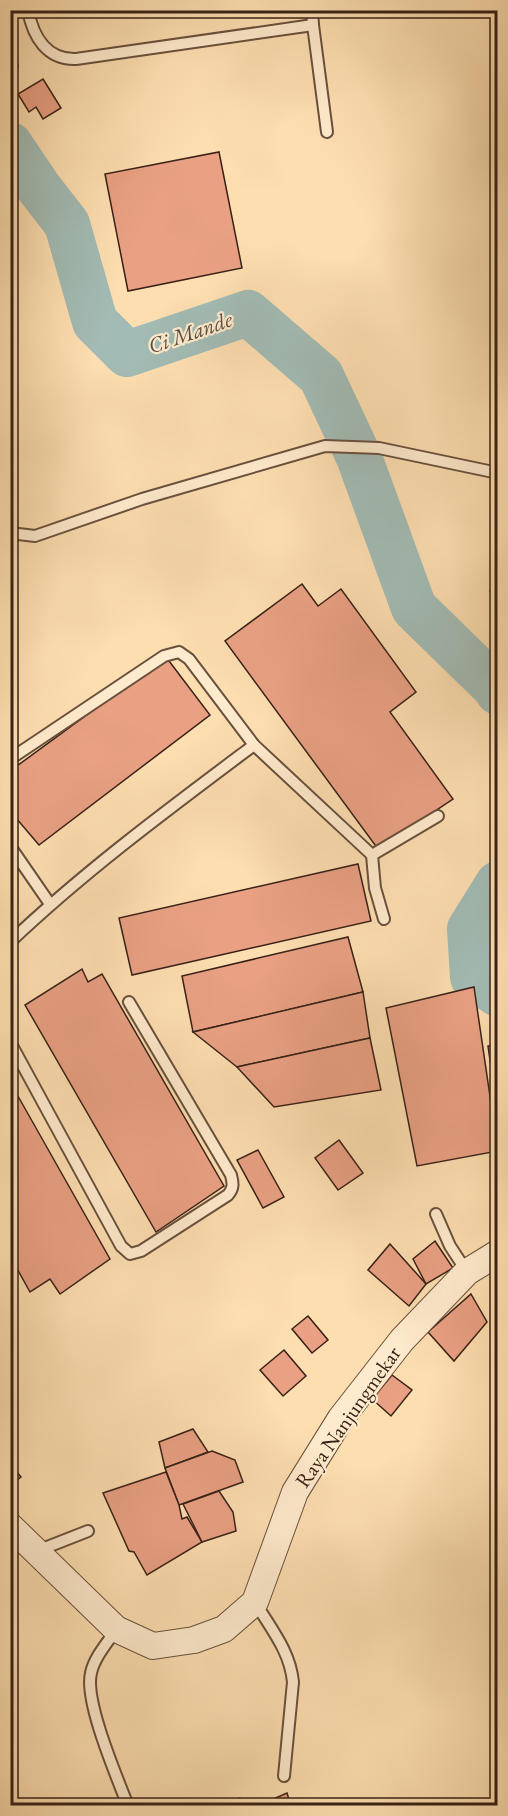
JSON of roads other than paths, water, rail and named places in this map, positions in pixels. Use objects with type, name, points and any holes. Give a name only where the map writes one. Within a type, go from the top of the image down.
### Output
[{"type":"street","name":"Raya Nanjungmekar","points":[[10,1526],[116,1629],[153,1646],[194,1640],[224,1629],[255,1602],[295,1492],[341,1418],[402,1340],[467,1272],[498,1253]]},
{"type":"lane","points":[[28,10],[30,24],[40,42],[51,53],[65,59],[313,25]]},
{"type":"lane","points":[[312,10],[327,132]]},
{"type":"lane","points":[[10,533],[35,537],[142,499],[325,446],[379,448],[498,473]]},
{"type":"lane","points":[[10,759],[164,656],[179,652],[189,659],[254,745],[372,855],[375,888],[384,919]]},
{"type":"lane","points":[[10,942],[50,904],[147,825],[254,745]]},
{"type":"lane","points":[[372,855],[438,816]]},
{"type":"lane","points":[[10,846],[50,904]]},
{"type":"lane","points":[[10,1042],[122,1245],[130,1254],[141,1251],[228,1195],[233,1183],[231,1175],[129,1002]]},
{"type":"lane","points":[[435,1214],[447,1240],[467,1272]]},
{"type":"lane","points":[[37,1552],[88,1532]]},
{"type":"lane","points":[[255,1602],[288,1656],[291,1668],[293,1682],[284,1776]]},
{"type":"lane","points":[[116,1629],[92,1667],[91,1696],[97,1721],[128,1806]]},
{"type":"waterway","name":"Ci Mande","points":[[10,145],[67,224],[95,322],[127,354],[248,313],[321,376],[359,457],[414,608],[498,692]]},
{"type":"waterway","name":"Ci Mande","points":[[498,884],[470,929],[473,977],[498,994]]}]
